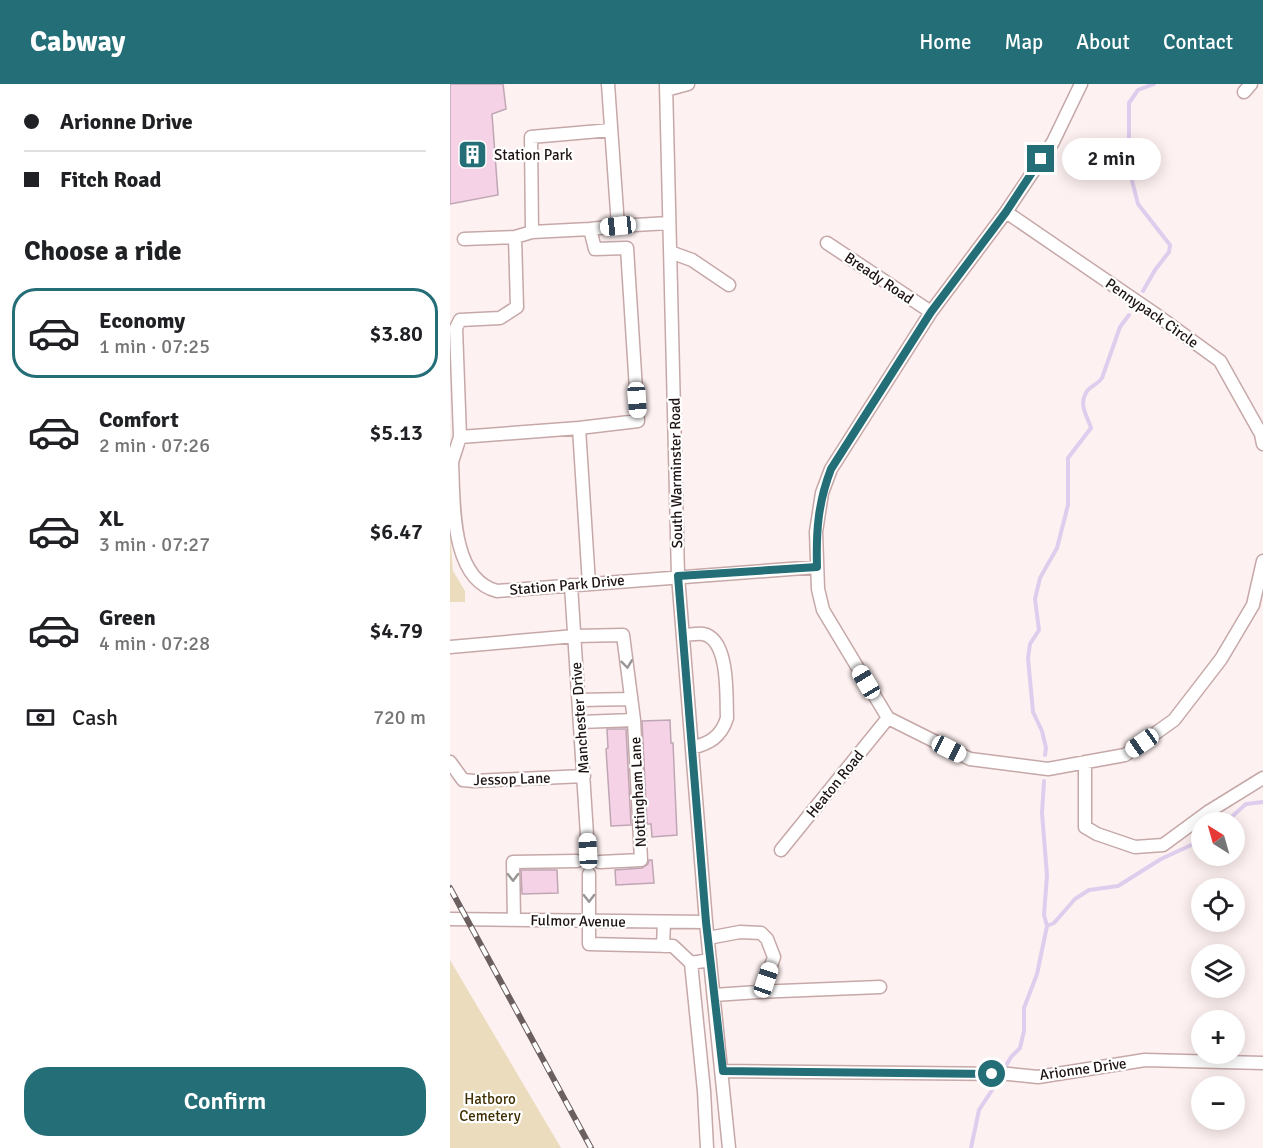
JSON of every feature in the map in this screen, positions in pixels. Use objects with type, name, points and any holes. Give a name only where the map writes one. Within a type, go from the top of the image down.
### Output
[{"type":"street","points":[[609,84],[618,226]]},
{"type":"street","points":[[666,87],[688,84]]},
{"type":"street","points":[[1081,84],[1053,142],[1006,212],[931,312],[831,469],[822,492],[816,532],[818,589],[823,610],[888,718],[970,759],[1048,770],[1125,755],[1174,720],[1221,659],[1254,606],[1263,561]]},
{"type":"street","name":"South Warminster Road","points":[[666,87],[678,576],[706,922],[723,1071],[729,1148]]},
{"type":"street","points":[[532,232],[531,137],[611,130]]},
{"type":"street","name":"Pennypack Circle","points":[[1006,212],[1220,361],[1261,434],[1263,444]]},
{"type":"street","points":[[464,239],[515,237],[532,232],[669,223]]},
{"type":"street","points":[[460,437],[638,421],[627,248],[595,249],[590,229]]},
{"type":"street","points":[[451,462],[460,437],[456,328],[460,320],[500,318],[517,307],[515,237]]},
{"type":"street","name":"Bready Road","points":[[827,243],[931,312]]},
{"type":"street","points":[[670,252],[692,260],[729,285]]},
{"type":"street","points":[[579,428],[589,584]]},
{"type":"street","name":"Station Park Drive","points":[[451,462],[458,549],[462,561],[480,584],[497,591],[817,567]]},
{"type":"street","name":"Manchester Drive","points":[[571,585],[588,851]]},
{"type":"street","points":[[683,635],[702,634],[709,637],[724,661],[728,718],[715,740],[692,748]]},
{"type":"street","points":[[450,647],[574,636],[623,635],[634,720],[580,722]]},
{"type":"street","points":[[579,700],[631,699]]},
{"type":"street","name":"Heaton Road","points":[[781,850],[888,718]]},
{"type":"street","name":"Nottingham Lane","points":[[600,862],[641,860],[634,720]]},
{"type":"street","name":"Jessop Lane","points":[[450,762],[463,780],[584,776]]},
{"type":"street","points":[[1085,762],[1085,827],[1097,834],[1135,847],[1163,845],[1208,812],[1263,778]]},
{"type":"street","points":[[588,851],[595,853],[600,862],[596,872],[589,874],[579,869],[577,861],[581,854],[588,851]]},
{"type":"street","points":[[514,920],[513,862],[577,861]]},
{"type":"street","points":[[589,874],[589,944],[673,946],[691,963],[704,1091],[707,1148]]},
{"type":"street","name":"Fulmor Avenue","points":[[450,919],[706,922]]},
{"type":"street","points":[[663,946],[664,922]]},
{"type":"street","points":[[708,938],[740,932],[761,933],[767,939],[774,957],[766,980],[758,992]]},
{"type":"street","points":[[691,963],[710,960]]},
{"type":"street","points":[[714,995],[880,987]]},
{"type":"street","points":[[700,1059],[721,1056]]},
{"type":"street","name":"Arionne Drive","points":[[723,1071],[1009,1074],[1038,1077],[1146,1060],[1263,1063]]},
{"type":"street","points":[[704,1091],[724,1090]]},
{"type":"green space","points":[[450,533],[453,571],[465,591],[465,602],[450,602]]},
{"type":"green space","name":"Hatboro Cemetery","points":[[450,960],[561,1148],[450,1148]]},
{"type":"building","name":"Station Park","points":[[450,84],[503,84],[506,109],[492,114],[498,195],[450,204]]},
{"type":"building","points":[[670,720],[677,835],[652,837],[651,824],[647,824],[642,721]]},
{"type":"building","points":[[607,729],[626,729],[631,825],[611,826],[606,749],[608,748]]},
{"type":"building","points":[[649,860],[652,860],[654,883],[616,885],[615,870],[642,868],[648,864]]},
{"type":"building","points":[[521,870],[557,870],[558,893],[522,894]]},
{"type":"waterway","points":[[1143,291],[1169,252],[1170,245],[1138,204],[1129,169],[1129,103],[1138,90],[1154,84]]},
{"type":"waterway","points":[[1045,755],[1046,748],[1042,731],[1033,712],[1028,658],[1030,644],[1039,630],[1035,599],[1040,578],[1057,548],[1068,505],[1068,458],[1091,428],[1084,410],[1084,396],[1102,378],[1120,327],[1129,315]]},
{"type":"waterway","points":[[1003,1071],[1011,1057],[1020,1048],[1024,1031],[1024,1008],[1037,974],[1047,926],[1044,915],[1047,875],[1042,813],[1044,781]]},
{"type":"waterway","points":[[1237,812],[1246,804],[1263,802]]},
{"type":"waterway","points":[[1047,926],[1054,923],[1075,899],[1089,890],[1118,886],[1161,859],[1191,845]]},
{"type":"waterway","points":[[971,1148],[979,1110],[1000,1078]]},
{"type":"railway","points":[[450,888],[591,1148]]},
{"type":"place","name":"Station Park","points":[[473,155]]},
{"type":"route","points":[[992,1074],[723,1071],[706,922],[678,576],[817,567],[816,532],[822,492],[831,469],[931,312],[1006,212],[1041,159]]}]
